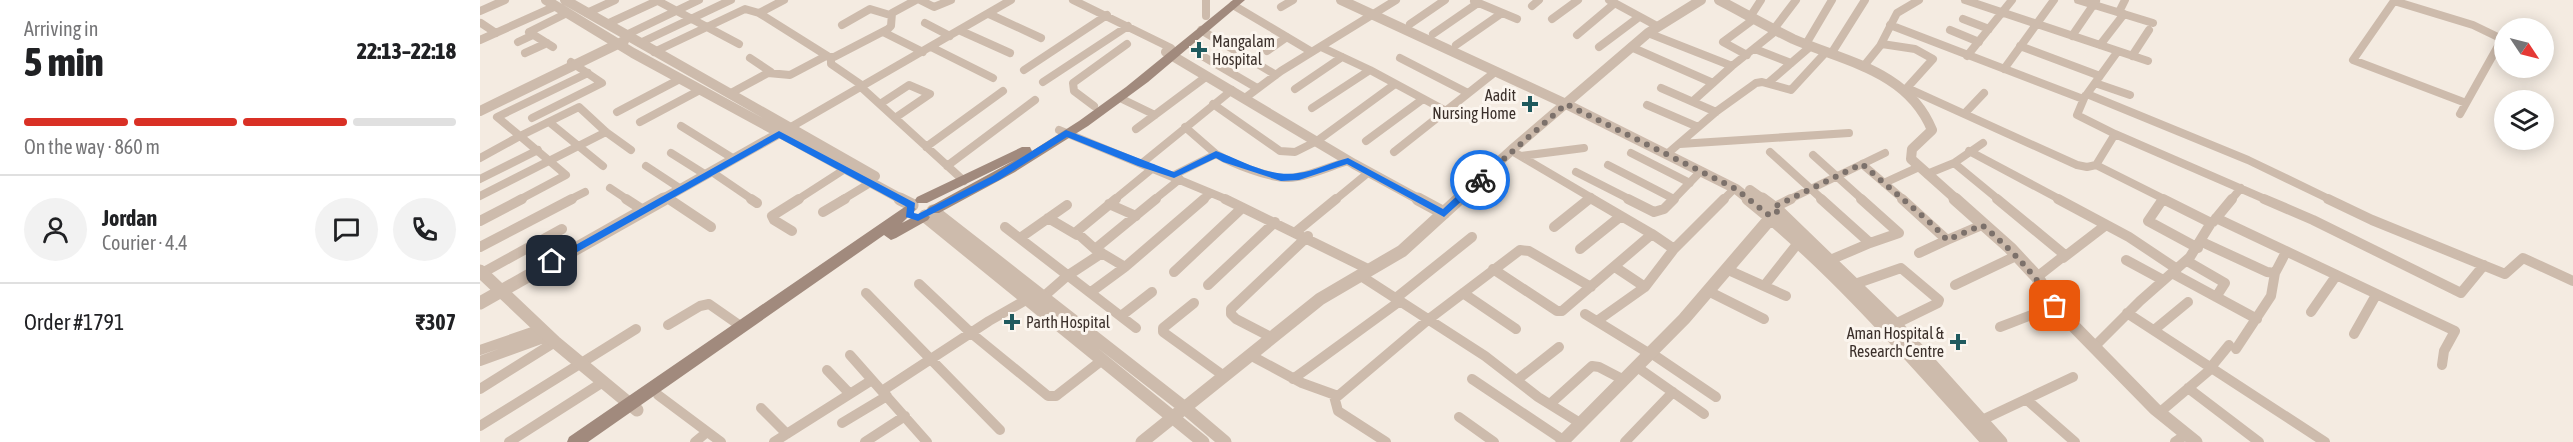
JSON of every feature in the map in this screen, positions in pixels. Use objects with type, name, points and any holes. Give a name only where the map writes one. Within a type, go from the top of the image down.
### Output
[{"type":"main road","points":[[575,442],[658,395],[905,225],[996,178],[1063,132],[1120,98],[1206,16],[1234,2]]},
{"type":"main road","points":[[591,442],[742,327],[894,222],[915,204],[1063,132],[1094,106],[1201,30],[1234,2]]},
{"type":"main road","points":[[915,204],[933,202],[928,213]]},
{"type":"main road","points":[[915,204],[911,216],[928,213]]},
{"type":"street","points":[[480,11],[505,0]]},
{"type":"street","points":[[587,13],[615,0]]},
{"type":"street","points":[[607,24],[659,0],[739,44]]},
{"type":"street","points":[[482,108],[625,39],[699,0]]},
{"type":"street","points":[[625,39],[690,19],[731,0]]},
{"type":"street","points":[[759,13],[784,0]]},
{"type":"street","points":[[842,25],[870,9],[890,15],[918,0],[934,7],[951,0]]},
{"type":"street","points":[[480,303],[1011,0]]},
{"type":"street","points":[[1073,0],[1128,26],[1348,161],[1444,213]]},
{"type":"street","points":[[1206,0],[1206,16]]},
{"type":"street","points":[[1281,8],[1293,0]]},
{"type":"street","points":[[1341,0],[1433,34],[1569,102]]},
{"type":"street","points":[[1358,0],[1377,13],[1495,72],[1674,149],[1738,182],[1855,284],[1895,324],[2001,442]]},
{"type":"street","points":[[1245,98],[1276,75],[1396,0]]},
{"type":"street","points":[[1410,24],[1445,0]]},
{"type":"street","points":[[1532,6],[1539,0]]},
{"type":"street","points":[[1552,19],[1578,0]]},
{"type":"street","points":[[1142,442],[1320,299],[1402,251],[1516,153],[1569,102],[1652,29],[1701,0]]},
{"type":"street","points":[[1719,0],[1732,3],[1752,18],[1808,45],[1863,67],[1906,89],[1965,113],[2078,165],[2087,167],[2096,165],[2163,199],[2286,252],[2456,331],[2444,351],[2442,365]]},
{"type":"street","points":[[1748,55],[1723,42],[1752,18],[1761,0]]},
{"type":"street","points":[[1693,101],[1776,29],[1796,0]]},
{"type":"street","points":[[1768,83],[1808,45],[1832,0]]},
{"type":"street","points":[[1674,149],[1716,112],[1756,83],[1768,83],[1791,90],[1829,53],[1865,0]]},
{"type":"street","points":[[1863,67],[1882,44],[1897,13],[1919,0]]},
{"type":"street","points":[[1965,0],[1980,2],[2003,13],[2148,61]]},
{"type":"street","points":[[1967,56],[2012,0]]},
{"type":"street","points":[[2004,69],[2054,0]]},
{"type":"street","points":[[2078,0],[2095,2],[2151,26],[2132,56]]},
{"type":"street","points":[[2100,45],[2122,13],[2125,0]]},
{"type":"street","points":[[1433,34],[1475,1],[1517,19]]},
{"type":"street","points":[[2460,114],[2502,39],[2474,26],[2394,1],[2353,60],[2466,103]]},
{"type":"street","points":[[556,2],[567,13],[654,52],[731,93],[791,127],[915,204]]},
{"type":"street","points":[[480,40],[556,2],[587,13],[607,24],[680,79],[870,183],[915,204]]},
{"type":"street","points":[[1234,2],[1312,52]]},
{"type":"street","points":[[1576,34],[1612,2],[1639,17],[1652,29],[1732,66]]},
{"type":"street","points":[[2072,36],[2095,2]]},
{"type":"street","points":[[654,52],[740,10],[749,9],[759,13],[829,56],[831,64],[862,86],[964,181]]},
{"type":"street","points":[[525,54],[550,45],[532,35],[530,30],[567,13]]},
{"type":"street","points":[[1456,45],[1502,13]]},
{"type":"street","points":[[988,14],[1041,38]]},
{"type":"street","points":[[750,58],[771,72],[790,75],[883,32],[891,26],[890,15]]},
{"type":"street","points":[[1024,70],[1107,15]]},
{"type":"street","points":[[1599,47],[1639,17]]},
{"type":"street","points":[[1963,20],[1989,29]]},
{"type":"street","points":[[481,23],[496,33]]},
{"type":"street","points":[[926,23],[950,36]]},
{"type":"street","points":[[1890,25],[1967,56],[2085,96],[2248,160],[2372,220],[2505,274],[2523,258],[2573,281]]},
{"type":"street","points":[[1043,82],[1128,26]]},
{"type":"street","points":[[961,30],[1010,53]]},
{"type":"street","points":[[1201,30],[1276,75]]},
{"type":"street","points":[[1950,30],[1979,42]]},
{"type":"street","points":[[883,32],[923,52]]},
{"type":"street","points":[[518,42],[532,35]]},
{"type":"street","points":[[1267,51],[1287,37]]},
{"type":"street","points":[[1094,106],[1074,92],[1073,83],[1127,44]]},
{"type":"street","points":[[1882,44],[1915,49],[1933,59],[1906,89]]},
{"type":"street","points":[[2020,46],[2130,95]]},
{"type":"street","points":[[931,47],[993,78]]},
{"type":"street","points":[[1321,47],[1370,70],[1446,111]]},
{"type":"street","points":[[1631,47],[1713,83]]},
{"type":"street","points":[[1755,49],[1791,63]]},
{"type":"street","points":[[2118,51],[2085,96],[2077,115],[2115,135],[2241,188],[2461,293],[2484,265]]},
{"type":"street","points":[[1204,57],[1257,88]]},
{"type":"street","points":[[1295,89],[1342,57]]},
{"type":"street","points":[[1401,58],[1468,93]]},
{"type":"street","points":[[532,118],[602,83],[573,63]]},
{"type":"street","points":[[1312,108],[1370,70]]},
{"type":"street","points":[[731,93],[771,72]]},
{"type":"street","points":[[1394,152],[1495,72]]},
{"type":"street","points":[[497,117],[588,73]]},
{"type":"street","points":[[1136,129],[1207,76]]},
{"type":"street","points":[[617,112],[680,79]]},
{"type":"street","points":[[1213,104],[1280,151],[1295,152],[1317,141],[1395,84]]},
{"type":"street","points":[[880,104],[911,85],[930,94],[895,118]]},
{"type":"street","points":[[1661,88],[1716,112]]},
{"type":"street","points":[[1906,89],[1926,114],[1932,130],[1910,152],[1911,159],[2016,256],[2037,277],[2055,306],[2094,347],[2159,412],[2192,438]]},
{"type":"street","points":[[640,122],[700,90]]},
{"type":"street","points":[[1141,164],[1232,90]]},
{"type":"street","points":[[926,147],[1003,91]]},
{"type":"street","points":[[1965,113],[1984,93]]},
{"type":"street","points":[[1120,98],[1155,115]]},
{"type":"street","points":[[1366,141],[1423,99]]},
{"type":"street","points":[[947,166],[1035,100]]},
{"type":"street","points":[[1647,105],[1698,127]]},
{"type":"street","points":[[480,157],[579,107],[606,132],[631,150]]},
{"type":"street","points":[[480,221],[566,175],[566,172],[551,160],[497,117],[482,108]]},
{"type":"street","points":[[549,122],[603,166]]},
{"type":"street","points":[[681,126],[734,159]]},
{"type":"street","points":[[1185,127],[1226,160],[1281,177],[1299,176],[1348,161]]},
{"type":"street","points":[[480,196],[606,132]]},
{"type":"street","points":[[1063,132],[1177,177],[1308,236],[1365,273],[1398,299],[1485,356],[1580,423]]},
{"type":"street","points":[[1674,149],[1849,133]]},
{"type":"street","points":[[2096,165],[2115,135]]},
{"type":"street","points":[[1884,183],[1954,163],[1983,143]]},
{"type":"street","points":[[1516,153],[1584,148]]},
{"type":"street","points":[[1674,149],[1701,171],[1774,211],[1798,243],[1871,312],[1988,442]]},
{"type":"street","points":[[480,179],[538,150]]},
{"type":"street","points":[[1969,151],[2106,225],[2216,297],[2257,319]]},
{"type":"street","points":[[1770,152],[1870,243]]},
{"type":"street","points":[[671,153],[709,173],[757,203]]},
{"type":"street","points":[[1516,153],[1674,249]]},
{"type":"street","points":[[1631,153],[1690,183]]},
{"type":"street","points":[[1472,379],[1562,441],[1637,367],[1708,291],[1774,211],[1810,188],[1885,153]]},
{"type":"street","points":[[1043,297],[1099,251],[1177,177],[1216,154]]},
{"type":"street","points":[[1813,155],[1899,233],[1830,260]]},
{"type":"street","points":[[1954,163],[2066,255],[2037,277]]},
{"type":"street","points":[[1862,164],[1947,240]]},
{"type":"street","points":[[1608,165],[1674,199]]},
{"type":"street","points":[[646,166],[681,189]]},
{"type":"street","points":[[1077,235],[1077,230],[1153,168]]},
{"type":"street","points":[[792,231],[774,220],[772,216],[845,169]]},
{"type":"street","points":[[1576,172],[1654,212],[1664,209],[1701,171]]},
{"type":"street","points":[[1297,231],[1369,172]]},
{"type":"street","points":[[824,212],[870,183]]},
{"type":"street","points":[[610,188],[643,210]]},
{"type":"street","points":[[1597,321],[1645,287],[1674,249],[1735,188]]},
{"type":"street","points":[[2094,347],[2127,313],[2187,261],[2200,245],[2214,221],[2241,188]]},
{"type":"street","points":[[480,246],[585,192]]},
{"type":"street","points":[[1091,292],[1125,267],[1211,194]]},
{"type":"street","points":[[667,197],[711,227]]},
{"type":"street","points":[[1554,227],[1590,197]]},
{"type":"street","points":[[2163,199],[2148,221],[2200,245],[2267,272],[2275,273]]},
{"type":"street","points":[[1108,204],[1136,216]]},
{"type":"street","points":[[1020,238],[1067,205]]},
{"type":"street","points":[[1174,272],[1242,208]]},
{"type":"street","points":[[928,213],[1043,297],[1225,442]]},
{"type":"street","points":[[928,213],[1026,300],[1101,361],[1121,373],[1203,442]]},
{"type":"street","points":[[1581,249],[1621,216]]},
{"type":"street","points":[[1048,218],[1125,267]]},
{"type":"street","points":[[1208,285],[1275,222]]},
{"type":"street","points":[[1919,253],[1982,225]]},
{"type":"street","points":[[2037,277],[2106,225]]},
{"type":"street","points":[[1005,227],[1136,328]]},
{"type":"street","points":[[562,229],[481,272],[548,336],[634,407]]},
{"type":"street","points":[[1492,269],[1560,311],[1652,234]]},
{"type":"street","points":[[1271,337],[1236,320],[1231,314],[1231,309],[1308,236]]},
{"type":"street","points":[[1293,379],[1398,299],[1472,237]]},
{"type":"street","points":[[1764,286],[1798,243]]},
{"type":"street","points":[[1250,355],[1293,379],[1338,396],[1429,319],[1514,252],[1525,250],[1591,287]]},
{"type":"street","points":[[2159,412],[2211,368],[2257,319],[2271,296],[2275,273],[2286,252]]},
{"type":"street","points":[[1955,285],[2016,256]]},
{"type":"street","points":[[2126,260],[2163,280]]},
{"type":"street","points":[[2187,261],[2224,283],[2216,297]]},
{"type":"street","points":[[1615,267],[1645,287]]},
{"type":"street","points":[[1855,284],[1901,268],[1939,300],[1938,303],[1895,324]]},
{"type":"street","points":[[1726,269],[1786,296]]},
{"type":"street","points":[[2311,312],[2336,276]]},
{"type":"street","points":[[919,284],[971,333],[1052,397],[1101,361]]},
{"type":"street","points":[[1708,291],[1764,319]]},
{"type":"street","points":[[1121,316],[1152,292]]},
{"type":"street","points":[[866,293],[999,430]]},
{"type":"street","points":[[1463,293],[1516,329]]},
{"type":"street","points":[[2354,334],[2376,295]]},
{"type":"street","points":[[842,423],[999,313],[1026,300]]},
{"type":"street","points":[[2154,330],[2188,302]]},
{"type":"street","points":[[1194,303],[1163,328],[1163,332],[1224,376]]},
{"type":"street","points":[[668,326],[700,306],[709,304],[742,327]]},
{"type":"street","points":[[2000,327],[2055,306]]},
{"type":"street","points":[[2127,313],[2325,442]]},
{"type":"street","points":[[1585,314],[1650,353],[1716,397]]},
{"type":"street","points":[[480,426],[636,329]]},
{"type":"street","points":[[480,350],[548,336]]},
{"type":"street","points":[[480,361],[548,336]]},
{"type":"street","points":[[480,389],[548,336]]},
{"type":"street","points":[[1517,380],[1559,346]]},
{"type":"street","points":[[850,355],[927,442]]},
{"type":"street","points":[[1550,404],[1592,366],[1599,367],[1624,380]]},
{"type":"street","points":[[1637,367],[1704,414]]},
{"type":"street","points":[[827,370],[850,394]]},
{"type":"street","points":[[1982,420],[2073,376]]},
{"type":"street","points":[[774,442],[872,380]]},
{"type":"street","points":[[509,442],[603,382]]},
{"type":"street","points":[[2188,388],[2259,442]]},
{"type":"street","points":[[1625,442],[1673,392]]},
{"type":"street","points":[[658,395],[721,442]]},
{"type":"street","points":[[1334,396],[1338,411],[1386,442]]},
{"type":"street","points":[[2027,400],[2075,442]]},
{"type":"street","points":[[761,408],[787,434]]},
{"type":"street","points":[[865,442],[905,416]]},
{"type":"street","points":[[1459,417],[1494,442]]},
{"type":"street","points":[[695,442],[707,432]]},
{"type":"street","points":[[2175,442],[2192,438]]},
{"type":"way so far","points":[[1480,180],[1566,104],[1736,189],[1770,216],[1778,211],[1774,207],[1823,181],[1862,164],[1947,240],[1982,225],[2010,248],[2037,277],[2055,306]]},
{"type":"place","name":"Mangalam Hospital","points":[[1199,50]]},
{"type":"place","name":"Aadit Nursing Home","points":[[1530,104]]},
{"type":"place","name":"Parth Hospital","points":[[1012,322]]},
{"type":"place","name":"Aman Hospital & Research Centre","points":[[1958,342]]},
{"type":"route","points":[[552,261],[779,134],[912,205],[908,212],[911,216],[918,218],[1010,170],[1066,133],[1174,175],[1216,154],[1226,160],[1290,178],[1348,161],[1444,213],[1480,180]]}]
